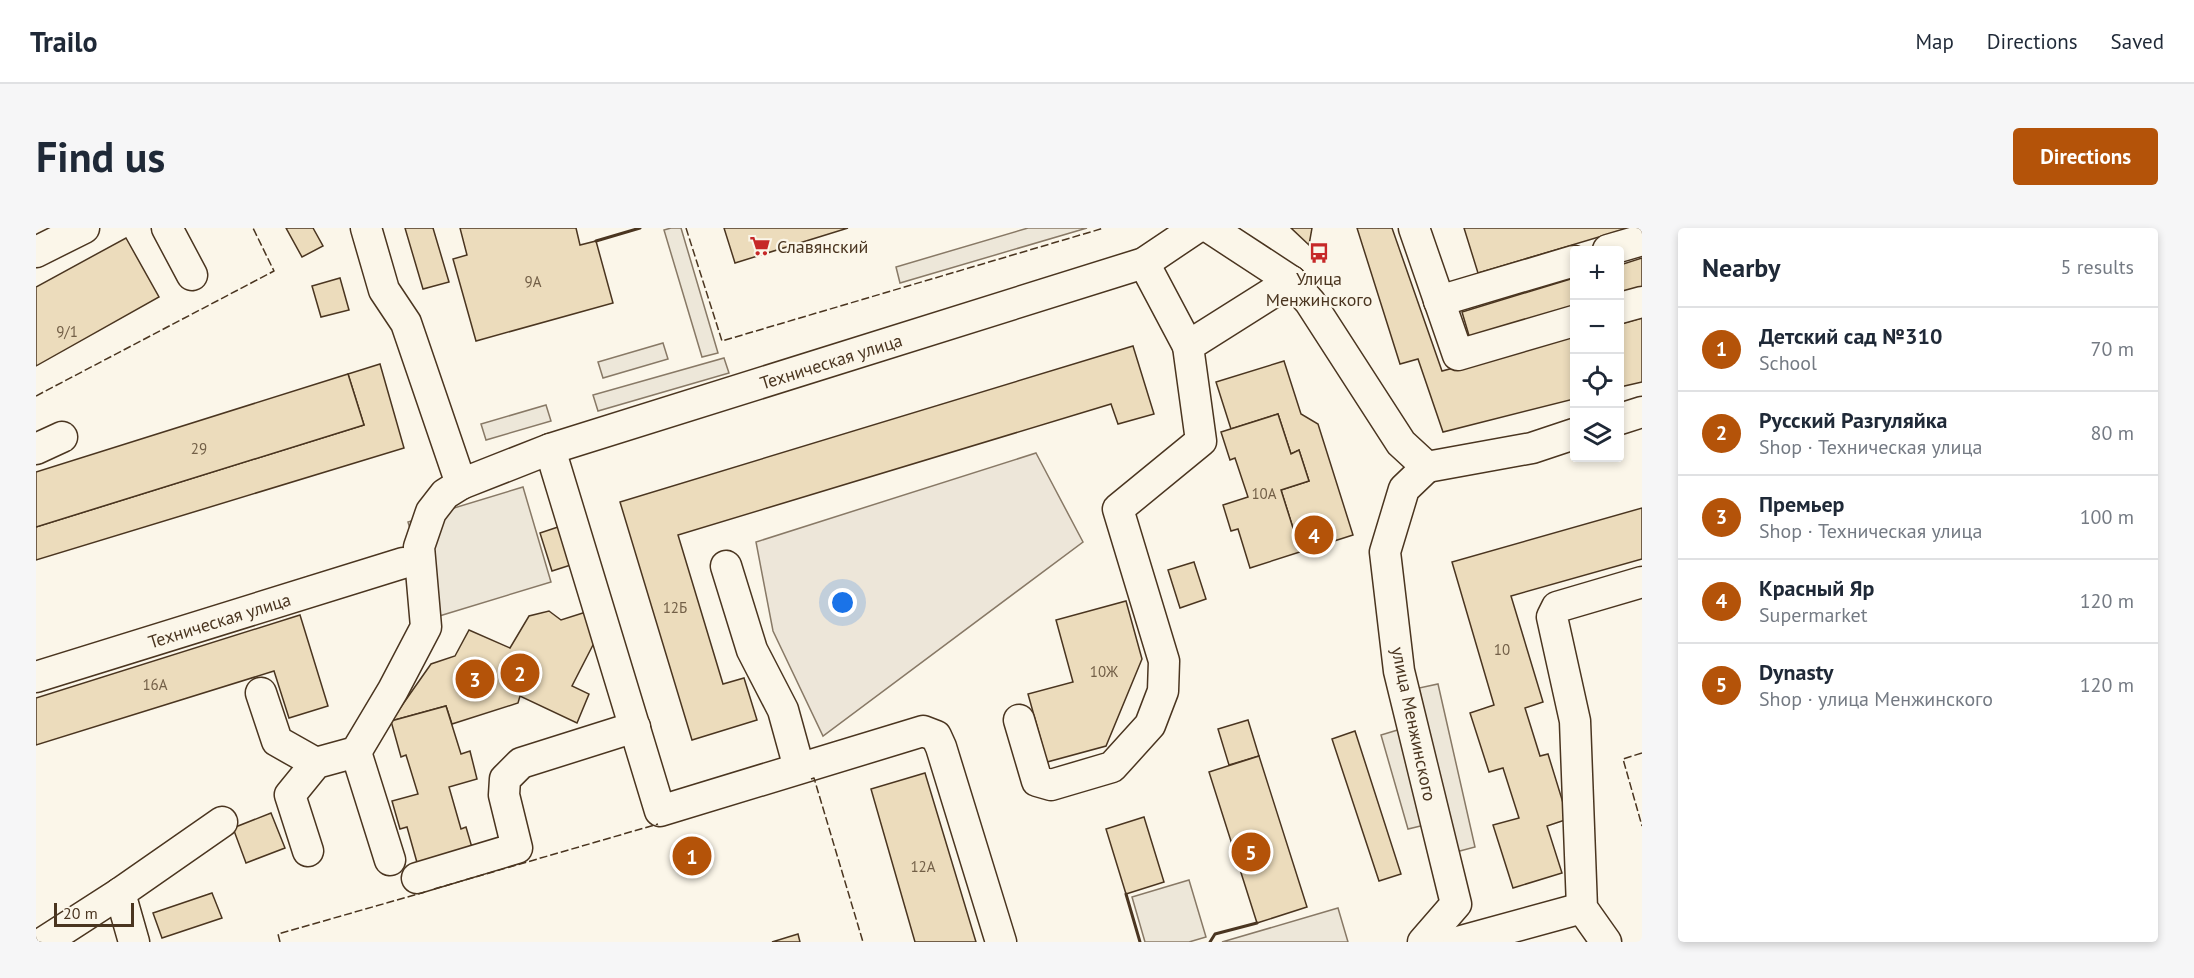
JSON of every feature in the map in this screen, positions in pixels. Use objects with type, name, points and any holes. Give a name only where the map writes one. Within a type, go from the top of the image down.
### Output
[{"type":"street","points":[[36,252],[84,228]]},
{"type":"street","points":[[167,228],[192,275]]},
{"type":"street","points":[[366,228],[384,290],[406,323],[461,484]]},
{"type":"street","name":"Техническая улица","points":[[356,752],[393,690],[426,627],[419,547],[431,512],[445,494],[461,484],[550,449],[1144,263],[1196,228]]},
{"type":"street","points":[[1210,228],[1291,281],[1310,302],[1401,443],[1427,467],[1532,448],[1570,436]]},
{"type":"street","points":[[1414,228],[1458,355],[1570,322]]},
{"type":"street","points":[[1622,246],[1642,240]]},
{"type":"street","points":[[1439,301],[1570,262]]},
{"type":"street","points":[[1019,720],[1037,781],[1051,785],[1112,767],[1150,725],[1163,691],[1164,661],[1118,509],[1201,441],[1188,346],[1144,263]]},
{"type":"street","points":[[1188,346],[1291,281]]},
{"type":"street","points":[[1624,307],[1642,302]]},
{"type":"street","points":[[1624,418],[1642,412]]},
{"type":"street","points":[[550,449],[660,811],[923,731],[936,736],[942,747],[1001,942]]},
{"type":"street","name":"улица Менжинского","points":[[1423,942],[1456,904],[1399,671],[1385,552],[1404,489],[1427,467]]},
{"type":"street","name":"Техническая улица","points":[[36,677],[403,563]]},
{"type":"street","points":[[726,566],[752,650],[783,710],[799,768]]},
{"type":"street","points":[[1606,942],[1582,908],[1575,721],[1552,617],[1557,607],[1642,582]]},
{"type":"street","points":[[261,693],[277,741],[316,763]]},
{"type":"street","points":[[417,878],[517,848],[504,795],[505,779],[521,763],[635,727]]},
{"type":"street","points":[[308,851],[290,795],[316,763],[356,752],[390,860]]},
{"type":"street","points":[[44,942],[120,894],[222,822]]},
{"type":"street","points":[[120,894],[134,942]]},
{"type":"street","points":[[1458,942],[1582,908]]},
{"type":"shaded area","points":[[681,228],[718,353],[702,357],[664,230]]},
{"type":"shaded area","points":[[1028,228],[1087,228],[900,283],[896,267]]},
{"type":"shaded area","points":[[663,343],[668,359],[603,378],[598,362]]},
{"type":"shaded area","points":[[724,358],[729,373],[598,411],[593,395]]},
{"type":"shaded area","points":[[546,405],[551,421],[486,440],[481,424]]},
{"type":"shaded area","points":[[1036,453],[1083,542],[823,736],[773,631],[756,542]]},
{"type":"shaded area","points":[[523,487],[551,582],[436,617],[408,522]]},
{"type":"shaded area","points":[[1438,684],[1475,847],[1456,852],[1419,688]]},
{"type":"shaded area","points":[[1401,729],[1429,824],[1408,829],[1381,735]]},
{"type":"shaded area","points":[[1189,880],[1206,937],[1189,942],[1145,942],[1132,897]]},
{"type":"shaded area","points":[[1338,908],[1348,942],[1222,942]]},
{"type":"building","points":[[286,228],[313,228],[323,246],[302,257]]},
{"type":"building","points":[[405,228],[433,228],[449,282],[423,289]]},
{"type":"building","points":[[460,228],[576,228],[580,245],[596,241],[613,303],[476,341],[453,259],[467,255]]},
{"type":"building","name":"Славянский","points":[[724,228],[848,228],[735,263]]},
{"type":"building","points":[[1291,228],[1312,228],[1309,245]]},
{"type":"building","points":[[1357,228],[1392,228],[1442,371],[1570,337],[1570,400],[1443,432],[1418,359],[1400,364]]},
{"type":"building","points":[[1464,228],[1629,228],[1478,273]]},
{"type":"building","points":[[126,238],[159,297],[36,366],[36,287]]},
{"type":"building","points":[[1642,258],[1642,289],[1624,295],[1624,264]]},
{"type":"building","points":[[340,278],[349,310],[321,317],[312,286]]},
{"type":"building","points":[[1570,279],[1570,310],[1470,339],[1462,312]]},
{"type":"building","points":[[1642,318],[1642,382],[1624,386],[1624,354],[1624,323]]},
{"type":"building","points":[[1133,346],[1154,414],[1118,424],[1111,404],[678,535],[723,684],[744,678],[757,720],[692,740],[620,502]]},
{"type":"building","points":[[1284,361],[1301,414],[1318,424],[1353,535],[1306,550],[1298,526],[1293,528],[1281,490],[1309,481],[1299,450],[1291,454],[1278,414],[1231,429],[1216,382]]},
{"type":"building","points":[[380,364],[404,448],[36,560],[36,527],[364,425],[348,374]]},
{"type":"building","points":[[348,374],[364,425],[36,527],[36,472]]},
{"type":"building","points":[[1278,414],[1291,454],[1299,450],[1309,481],[1281,490],[1293,528],[1298,526],[1306,550],[1250,568],[1238,529],[1231,531],[1223,505],[1248,497],[1235,458],[1230,460],[1221,432]]},
{"type":"building","points":[[1642,508],[1642,559],[1511,596],[1543,702],[1525,708],[1540,756],[1548,754],[1568,819],[1547,826],[1562,873],[1513,888],[1493,825],[1519,818],[1503,768],[1489,772],[1470,713],[1494,705],[1452,562]]},
{"type":"building","points":[[564,525],[577,563],[552,571],[540,533]]},
{"type":"building","points":[[1194,562],[1206,599],[1180,608],[1168,570]]},
{"type":"building","points":[[1126,601],[1142,659],[1106,746],[1047,762],[1028,694],[1073,682],[1056,620]]},
{"type":"building","points":[[549,611],[561,620],[586,612],[595,641],[572,686],[589,694],[577,723],[520,696],[518,703],[452,724],[446,706],[391,721],[431,664],[455,656],[469,630],[510,648],[529,616]]},
{"type":"building","points":[[300,615],[328,706],[289,718],[274,671],[36,745],[36,698]]},
{"type":"building","points":[[446,706],[461,754],[470,751],[477,779],[449,787],[461,829],[466,827],[473,851],[418,866],[407,827],[400,829],[392,801],[418,794],[406,755],[401,757],[391,721]]},
{"type":"building","points":[[1248,720],[1259,756],[1229,765],[1218,729]]},
{"type":"building","points":[[1355,731],[1401,874],[1379,881],[1332,739]]},
{"type":"building","points":[[1259,756],[1307,907],[1257,923],[1209,772]]},
{"type":"building","points":[[925,773],[976,942],[915,942],[871,789]]},
{"type":"building","points":[[271,813],[285,848],[246,863],[233,828]]},
{"type":"building","points":[[1144,817],[1164,882],[1126,894],[1106,829]]},
{"type":"building","points":[[212,893],[222,918],[162,938],[153,913]]},
{"type":"building","points":[[798,934],[800,942],[772,942]]},
{"type":"fence","points":[[36,396],[274,271],[253,228]]},
{"type":"fence","points":[[686,228],[722,341],[1104,228]]},
{"type":"fence","points":[[1642,753],[1623,759],[1642,826]]},
{"type":"fence","points":[[811,779],[814,778],[863,942]]},
{"type":"fence","points":[[434,889],[658,824]]},
{"type":"fence","points":[[280,942],[278,934],[425,892]]},
{"type":"wall","points":[[596,241],[640,228]]},
{"type":"wall","points":[[1126,894],[1140,942]]},
{"type":"wall","points":[[1210,942],[1215,934],[1257,923]]},
{"type":"place","name":"Славянский","points":[[760,246]]},
{"type":"place","name":"Улица Менжинского","points":[[1319,253]]},
{"type":"place","name":"Красный Яр","points":[[1314,535]]},
{"type":"place","name":"Русский Разгуляйка","points":[[520,673]]},
{"type":"place","name":"Премьер","points":[[475,679]]},
{"type":"place","name":"Dynasty","points":[[1251,852]]},
{"type":"place","name":"Детский сад №310","points":[[692,856]]}]
